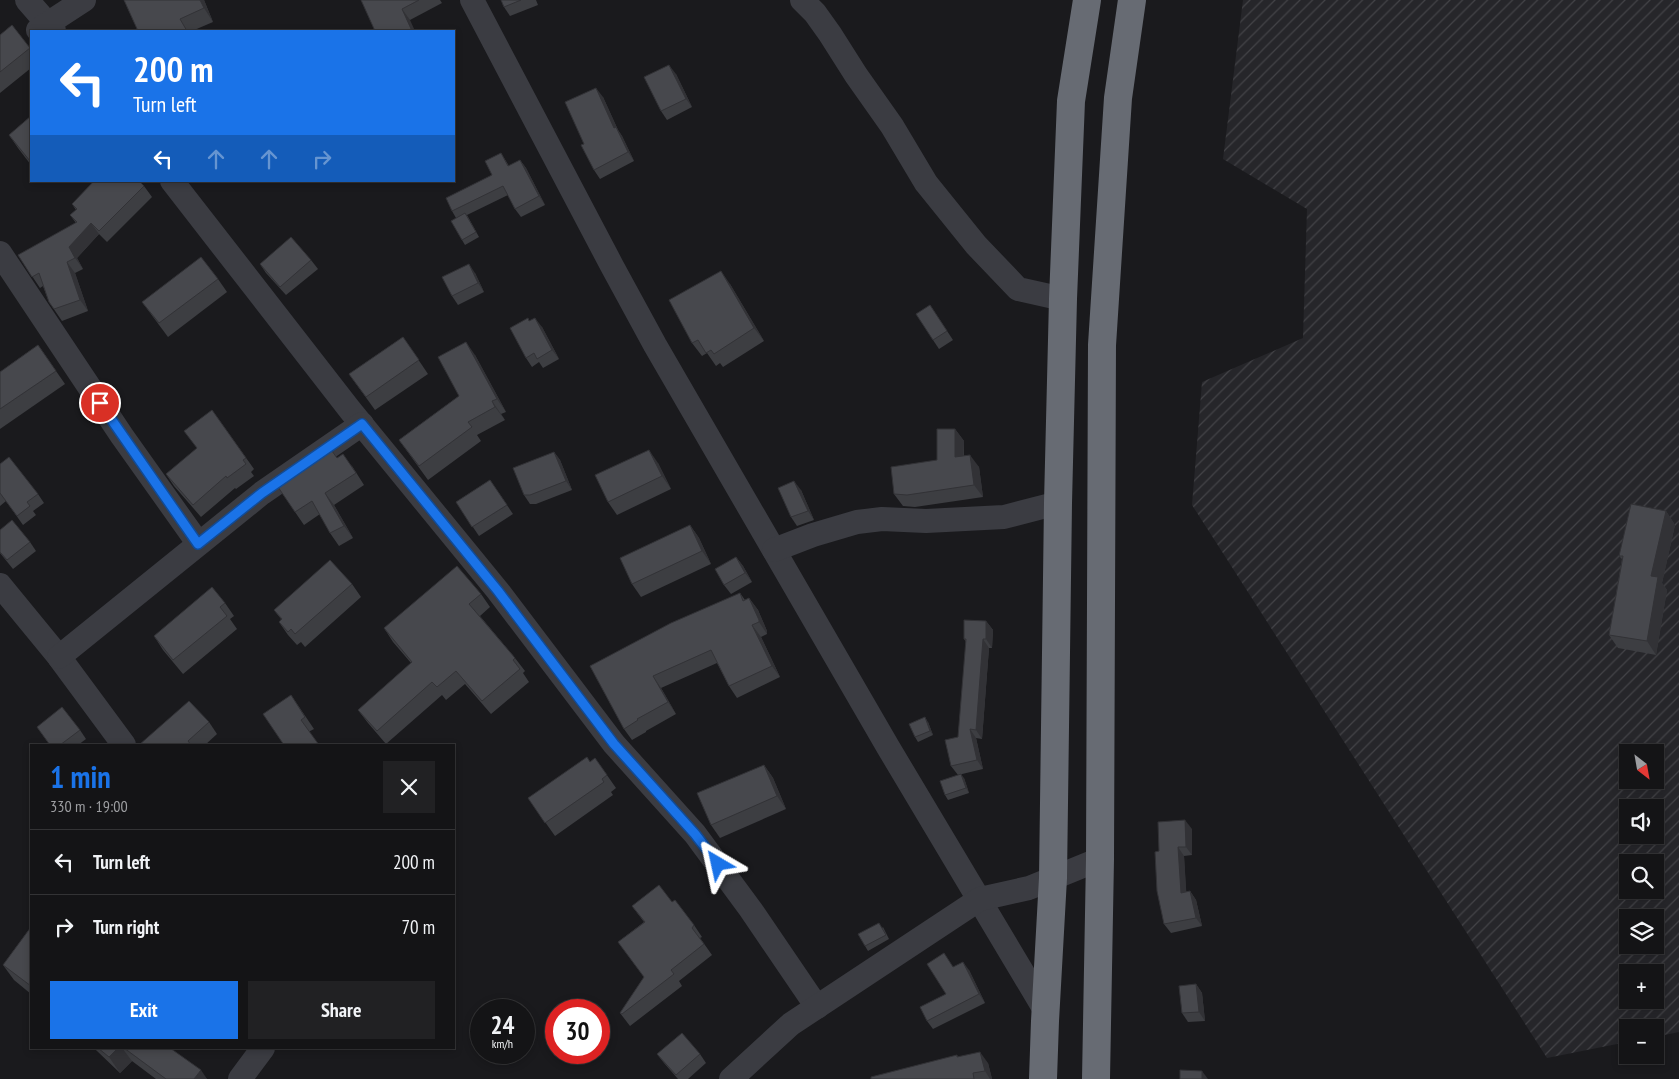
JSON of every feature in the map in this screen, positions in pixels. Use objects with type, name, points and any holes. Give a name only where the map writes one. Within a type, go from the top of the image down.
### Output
[{"type":"highway","points":[[1043,1079],[1053,878],[1058,495],[1063,299],[1072,101],[1086,0]]},
{"type":"highway","points":[[1096,1079],[1100,859],[1103,327],[1118,98],[1132,0]]},
{"type":"highway","points":[[1058,495],[1101,489]]},
{"type":"street","points":[[27,0],[45,30]]},
{"type":"street","points":[[47,30],[84,0]]},
{"type":"street","points":[[472,0],[660,353],[888,747],[1045,1010]]},
{"type":"street","points":[[802,0],[815,13],[830,34],[892,126],[926,183],[976,245],[1018,289],[1063,299]]},
{"type":"street","points":[[173,182],[362,424],[498,591],[614,744],[695,834],[751,910],[817,1008]]},
{"type":"street","points":[[0,253],[46,319],[122,436],[198,544]]},
{"type":"street","points":[[59,657],[262,493],[362,424]]},
{"type":"street","points":[[774,550],[813,535],[857,522],[882,519],[926,521],[1004,517],[1058,495]]},
{"type":"street","points":[[0,585],[59,657],[123,744]]},
{"type":"street","points":[[731,1079],[791,1024],[980,899],[1029,888],[1100,859]]},
{"type":"street","points":[[240,1079],[262,1049]]},
{"type":"shaded area","points":[[1243,0],[1679,0],[1679,1032],[1664,1035],[1664,1019],[1619,1019],[1619,1044],[1547,1058],[1192,505],[1202,382],[1303,338],[1307,209],[1223,159]]},
{"type":"building","points":[[124,0],[200,0],[204,8],[180,19],[186,30],[138,30]]},
{"type":"building","points":[[361,0],[419,0],[402,9],[412,30],[375,30]]},
{"type":"building","points":[[501,0],[521,0],[504,7]]},
{"type":"building","points":[[12,25],[30,48],[0,72],[0,35]]},
{"type":"building","points":[[669,65],[686,99],[661,111],[644,77]]},
{"type":"building","points":[[596,88],[614,128],[616,127],[628,152],[594,170],[581,145],[584,144],[565,102]]},
{"type":"building","points":[[30,117],[30,161],[9,135]]},
{"type":"building","points":[[501,153],[508,166],[520,160],[539,196],[515,209],[503,186],[452,211],[446,198],[492,175],[485,161]]},
{"type":"building","points":[[93,182],[140,182],[144,186],[99,231],[91,223],[69,247],[75,258],[67,262],[80,300],[54,309],[49,302],[39,273],[32,277],[18,255],[77,222],[70,215],[77,209],[72,204]]},
{"type":"building","points":[[465,213],[476,232],[462,240],[451,221]]},
{"type":"building","points":[[291,237],[311,260],[280,287],[260,264]]},
{"type":"building","points":[[201,257],[218,279],[159,323],[142,302]]},
{"type":"building","points":[[469,264],[478,283],[452,296],[442,277]]},
{"type":"building","points":[[721,271],[754,328],[714,354],[711,350],[706,353],[698,340],[692,343],[669,300]]},
{"type":"building","points":[[930,305],[947,331],[933,340],[916,314]]},
{"type":"building","points":[[528,318],[529,321],[535,318],[552,350],[537,359],[534,353],[526,358],[510,328]]},
{"type":"building","points":[[403,337],[419,360],[366,397],[349,374]]},
{"type":"building","points":[[466,342],[497,399],[492,401],[495,407],[468,422],[472,427],[419,466],[399,440],[459,396],[438,357]]},
{"type":"building","points":[[38,345],[56,371],[0,409],[0,372]]},
{"type":"building","points":[[212,410],[246,458],[243,460],[246,464],[227,478],[226,476],[193,505],[166,474],[197,448],[184,431]]},
{"type":"building","points":[[937,429],[955,429],[955,457],[970,455],[974,485],[907,495],[894,494],[891,467],[937,460]]},
{"type":"building","points":[[649,450],[662,476],[608,502],[595,475]]},
{"type":"building","points":[[332,451],[337,458],[343,454],[356,473],[325,493],[344,526],[330,533],[312,501],[295,512],[278,487]]},
{"type":"building","points":[[554,452],[566,481],[530,495],[524,495],[513,468]]},
{"type":"building","points":[[9,457],[38,494],[27,502],[30,506],[17,516],[0,493],[0,464]]},
{"type":"building","points":[[490,480],[507,505],[472,527],[456,502]]},
{"type":"building","points":[[794,481],[808,511],[791,517],[778,488]]},
{"type":"building","points":[[1631,504],[1666,511],[1651,576],[1658,577],[1647,641],[1609,635],[1623,556],[1619,556]]},
{"type":"building","points":[[12,520],[30,542],[7,560],[0,552],[0,530]]},
{"type":"building","points":[[690,525],[702,551],[632,584],[620,558]]},
{"type":"building","points":[[736,557],[745,573],[724,585],[715,569]]},
{"type":"building","points":[[330,560],[352,584],[295,634],[291,629],[288,632],[279,622],[282,619],[274,610]]},
{"type":"building","points":[[457,566],[481,594],[469,604],[515,658],[513,660],[520,669],[482,701],[456,671],[437,687],[432,682],[377,731],[358,710],[412,662],[384,628]]},
{"type":"building","points":[[212,587],[225,603],[220,607],[227,616],[173,660],[154,636]]},
{"type":"building","points":[[740,593],[743,601],[749,598],[759,620],[759,622],[752,625],[772,666],[729,686],[711,650],[653,676],[668,702],[637,719],[624,729],[590,666],[671,623]]},
{"type":"building","points":[[964,620],[986,621],[986,639],[983,639],[976,730],[970,729],[977,760],[951,766],[945,740],[958,737],[966,639],[964,639]]},
{"type":"building","points":[[291,695],[305,717],[301,720],[318,744],[283,744],[263,714]]},
{"type":"building","points":[[189,701],[209,722],[188,741],[190,744],[140,744]]},
{"type":"building","points":[[62,707],[80,730],[61,744],[49,744],[37,727]]},
{"type":"building","points":[[925,717],[930,731],[915,737],[909,724]]},
{"type":"building","points":[[587,757],[590,762],[595,758],[607,775],[602,779],[604,782],[545,823],[528,798]]},
{"type":"building","points":[[764,765],[777,796],[711,825],[697,793]]},
{"type":"building","points":[[961,774],[966,788],[945,795],[940,781]]},
{"type":"building","points":[[1185,820],[1186,847],[1178,847],[1181,893],[1190,891],[1196,918],[1164,924],[1157,891],[1155,852],[1159,851],[1158,822]]},
{"type":"building","points":[[659,885],[672,902],[675,900],[694,925],[692,928],[704,944],[671,970],[674,974],[622,1014],[620,1013],[644,977],[618,942],[645,922],[632,906]]},
{"type":"building","points":[[879,923],[886,935],[865,946],[858,934]]},
{"type":"building","points":[[30,928],[30,985],[3,965]]},
{"type":"building","points":[[944,953],[953,967],[963,962],[979,994],[927,1021],[920,1007],[946,994],[927,964]]},
{"type":"building","points":[[1196,984],[1199,1012],[1182,1013],[1179,986]]},
{"type":"building","points":[[682,1033],[700,1054],[676,1075],[657,1054]]},
{"type":"building","points":[[99,1049],[117,1049],[109,1057]]},
{"type":"building","points":[[125,1049],[171,1049],[201,1070],[194,1079],[166,1079]]},
{"type":"building","points":[[980,1052],[985,1071],[973,1073],[974,1079],[871,1079],[871,1077],[957,1055],[957,1057]]},
{"type":"building","points":[[1180,1070],[1202,1071],[1202,1079],[1180,1079]]},
{"type":"route","points":[[100,403],[198,544],[262,493],[362,424],[498,591],[614,744],[695,834],[718,864]]}]
